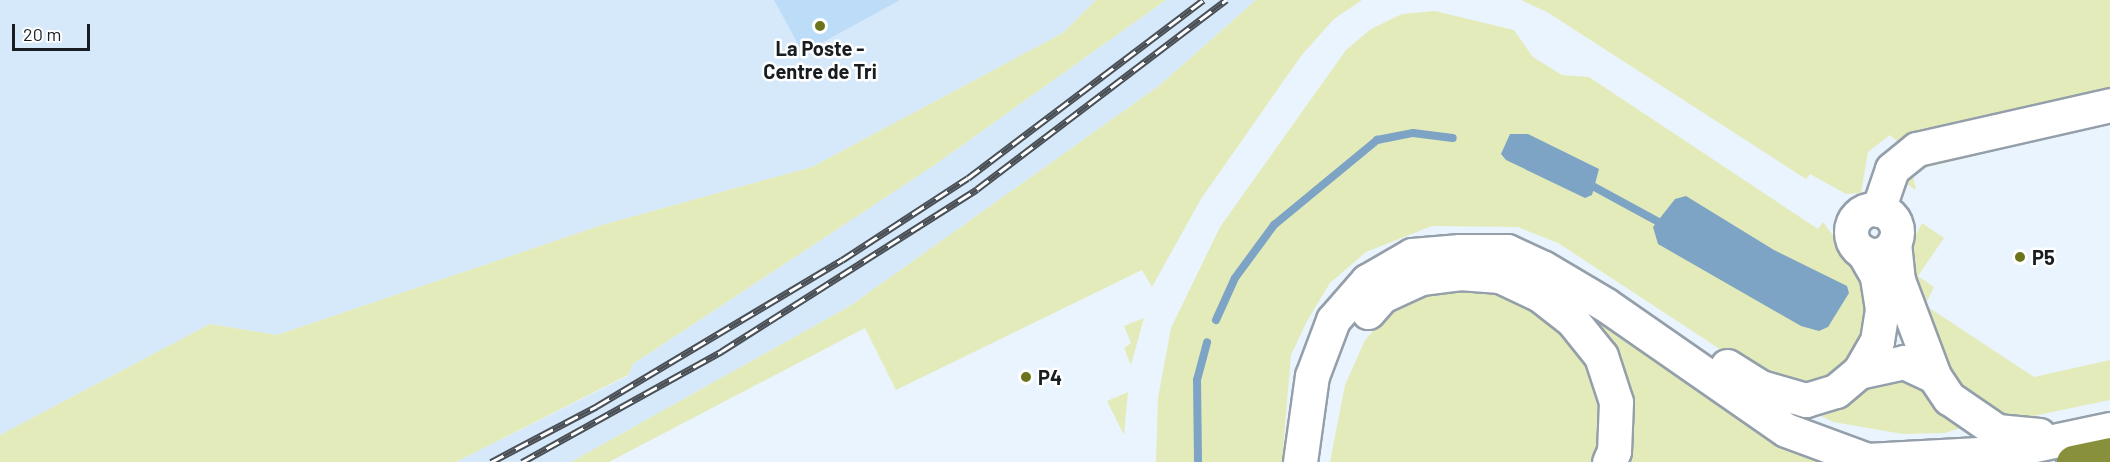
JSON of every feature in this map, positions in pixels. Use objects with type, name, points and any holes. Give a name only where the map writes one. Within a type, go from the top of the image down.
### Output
[{"type":"highway","points":[[2074,449],[2110,454]]},
{"type":"street","points":[[1878,210],[1892,169],[1917,149],[2110,105]]},
{"type":"street","points":[[1647,334],[1701,350],[1761,387],[1806,400],[1836,391],[1859,372],[1877,340],[1882,309],[1877,276],[1863,252],[1855,245],[1852,226],[1864,212],[1878,210],[1894,220],[1898,280],[1934,376],[1962,411],[1997,431],[2074,449]]},
{"type":"street","points":[[1863,252],[1884,253],[1894,243]]},
{"type":"street","points":[[1300,462],[1312,376],[1333,321],[1367,281],[1412,255],[1507,250],[1606,305],[1786,430],[1867,460],[1955,458],[2074,449],[2110,429]]},
{"type":"street","points":[[1321,462],[1335,376],[1355,326],[1382,297],[1421,278],[1459,273],[1500,276],[1540,295],[1572,320],[1602,356],[1616,402],[1614,451],[1609,462]]},
{"type":"street","points":[[1859,372],[1904,362],[1934,376]]},
{"type":"shaded area","points":[[0,0],[1096,0],[1063,33],[812,167],[602,225],[277,335],[210,324],[0,435]]},
{"type":"shaded area","points":[[1166,0],[1256,0],[1160,85],[850,306],[571,462],[456,462],[628,376],[633,364],[933,166]]},
{"type":"green space","points":[[1096,0],[1166,0],[933,166],[633,364],[628,375],[456,462],[0,462],[0,435],[210,324],[277,335],[602,225],[812,167],[1063,33]]},
{"type":"green space","points":[[1256,0],[1362,0],[1334,19],[1301,56],[1201,199],[1152,287],[1142,270],[896,390],[865,328],[609,462],[571,462],[850,306],[1160,85]]},
{"type":"green space","points":[[1521,0],[2110,0],[2110,89],[1898,142],[1890,135],[1868,152],[1861,193],[1846,194],[1810,174],[1806,179],[1547,12]]},
{"type":"green space","points":[[1435,11],[1514,30],[1533,57],[1562,75],[1589,77],[1818,229],[1823,222],[1867,281],[1865,350],[1816,388],[1767,380],[1558,243],[1518,227],[1432,226],[1366,252],[1330,283],[1307,321],[1291,355],[1282,462],[1156,462],[1158,398],[1171,328],[1220,227],[1346,50],[1371,29],[1402,14]]},
{"type":"green space","points":[[2110,115],[2110,123],[1912,171],[1916,190],[1902,181],[1908,165]]},
{"type":"green space","points":[[1922,223],[1944,238],[1918,276],[1934,287],[1925,305],[2034,377],[2110,360],[2110,400],[1999,423],[1945,379],[1906,254]]},
{"type":"green space","points":[[1444,287],[1513,294],[1541,306],[1582,349],[1601,409],[1600,442],[1592,462],[1330,462],[1345,385],[1365,340],[1392,311]]},
{"type":"green space","points":[[1593,316],[1834,462],[1621,462]]},
{"type":"green space","points":[[1144,318],[1131,365],[1124,348],[1131,343],[1124,326]]},
{"type":"green space","points":[[1903,369],[1967,426],[1945,433],[1903,434],[1833,422],[1809,410],[1846,402]]},
{"type":"green space","points":[[1128,392],[1124,435],[1107,401]]},
{"type":"water","points":[[1510,134],[1528,134],[1599,169],[1592,195],[1585,198],[1506,160],[1501,154]]},
{"type":"water","points":[[1686,196],[1774,250],[1847,286],[1849,293],[1828,327],[1819,331],[1801,326],[1658,244],[1653,227],[1675,199]]},
{"type":"building","name":"La Poste - Centre de Tri","points":[[774,0],[900,0],[803,53]]},
{"type":"waterway","points":[[1216,320],[1235,278],[1274,225],[1377,140],[1413,133],[1453,138]]},
{"type":"waterway","points":[[1587,183],[1657,221]]},
{"type":"waterway","points":[[1198,462],[1197,380],[1207,342]]},
{"type":"railway","points":[[491,462],[597,406],[842,260],[968,178],[1203,0]]},
{"type":"railway","points":[[522,462],[722,351],[977,189],[1226,0]]},
{"type":"place","name":"La Poste - Centre de Tri","points":[[820,26]]},
{"type":"place","name":"P5","points":[[2020,257]]},
{"type":"place","name":"P4","points":[[1026,377]]}]
